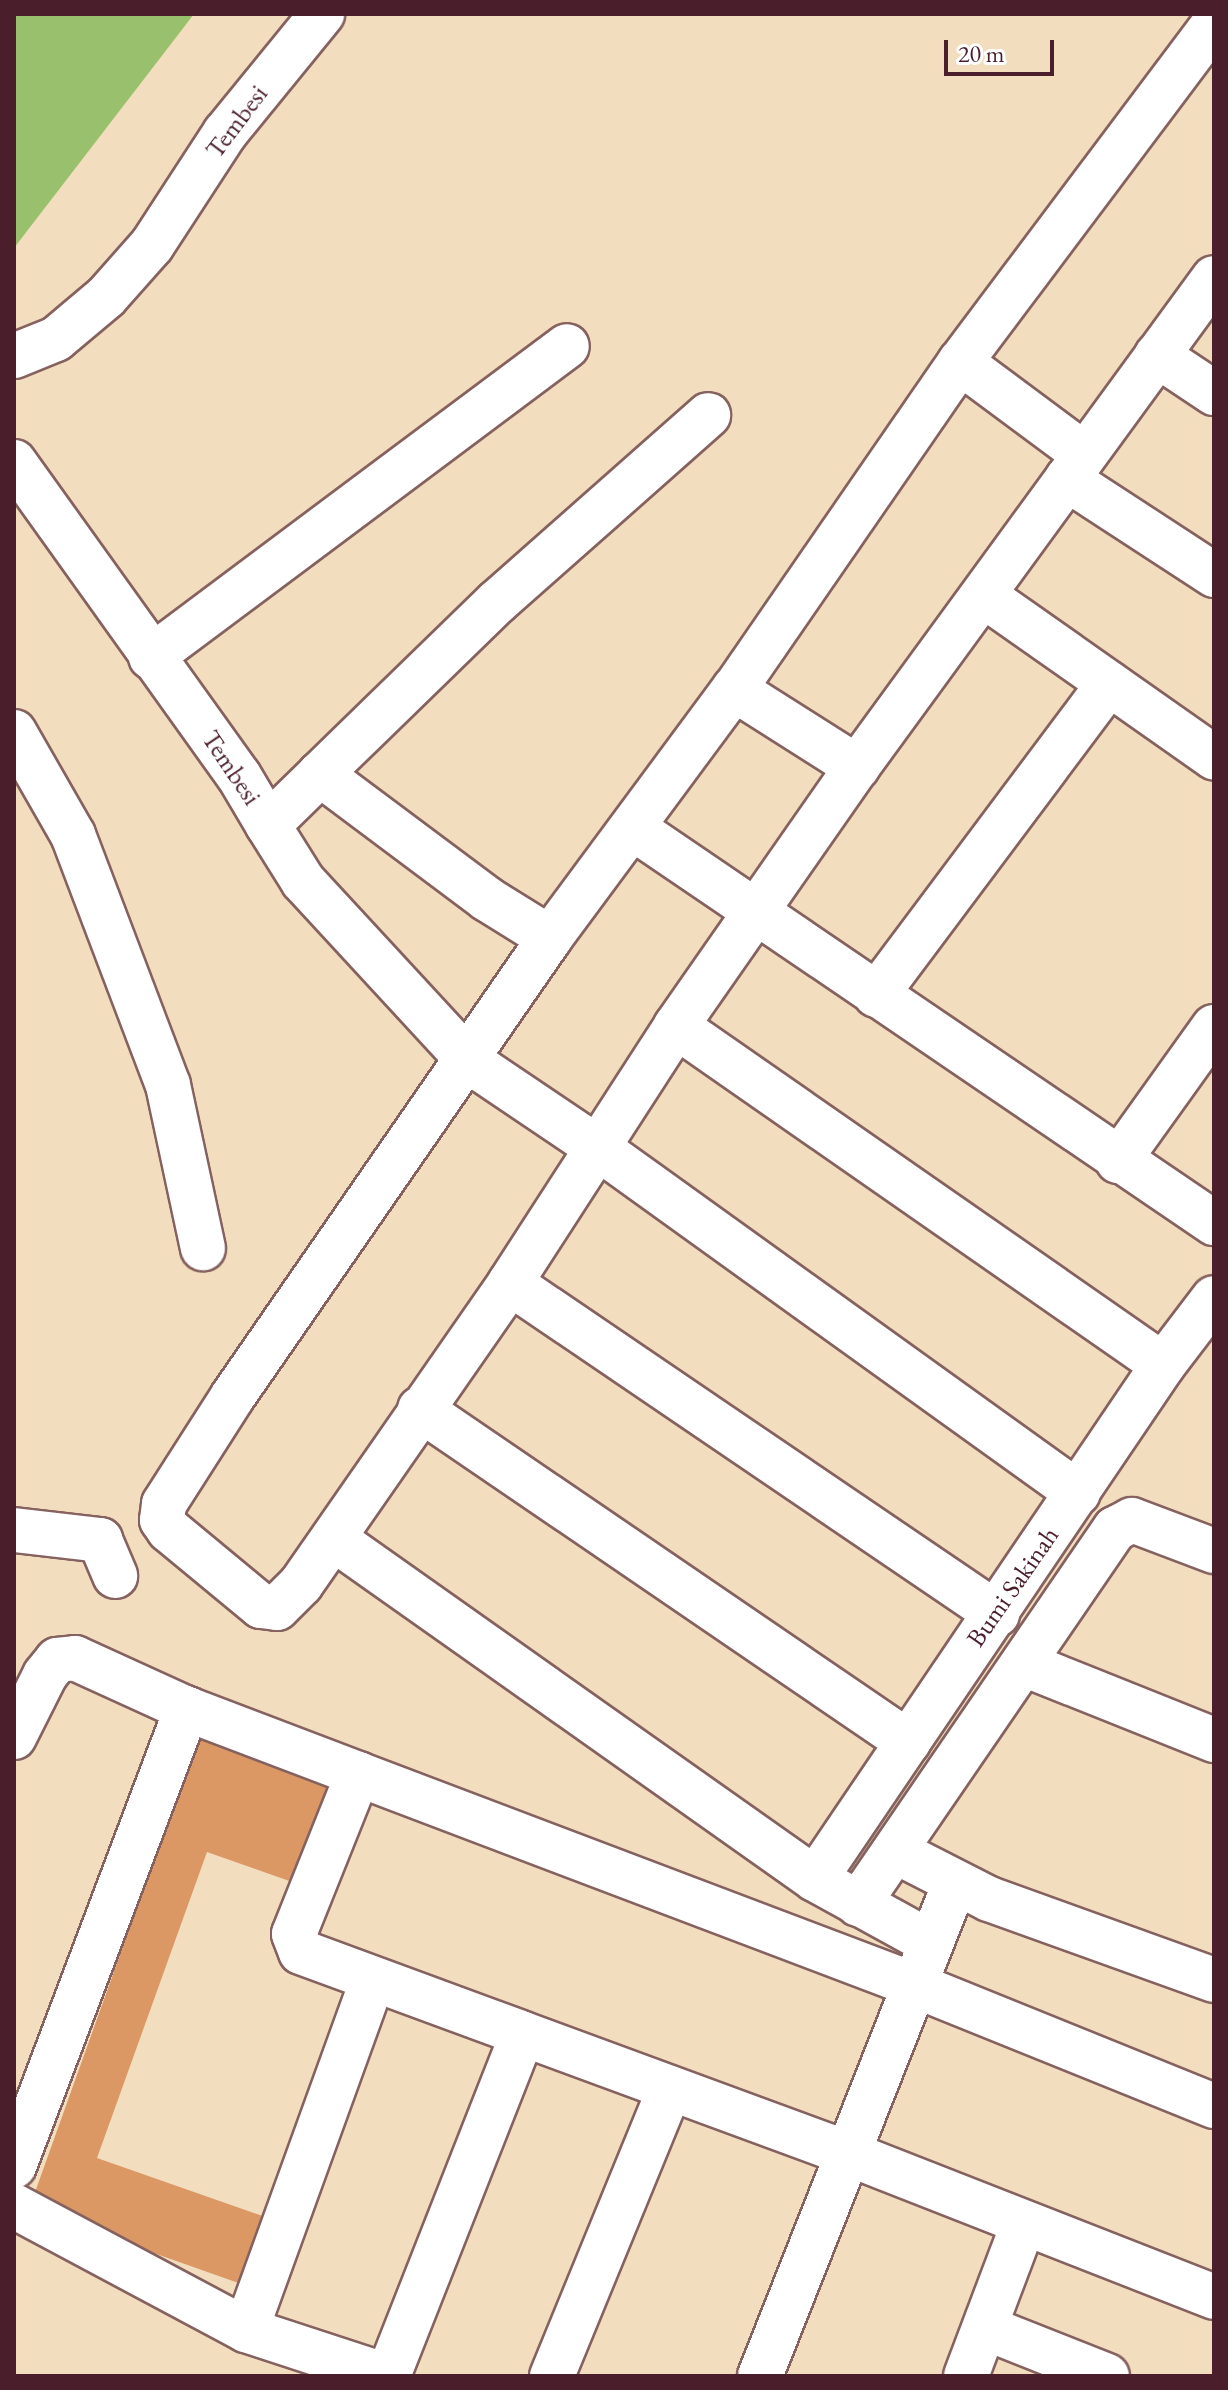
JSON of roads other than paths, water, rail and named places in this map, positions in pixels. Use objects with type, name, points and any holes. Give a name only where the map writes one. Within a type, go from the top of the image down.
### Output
[{"type":"street","name":"Tembesi","points":[[14,356],[56,339],[106,297],[152,245],[225,133],[322,14]]},
{"type":"street","points":[[1214,24],[960,362],[734,689],[633,828],[540,931],[469,1061],[233,1396],[164,1504],[162,1520],[169,1530],[265,1608],[286,1601],[334,1539],[420,1409],[510,1283],[676,1026],[857,767],[986,597],[1075,467],[1214,278]]},
{"type":"street","points":[[151,657],[567,346]]},
{"type":"street","points":[[1157,355],[1214,393]]},
{"type":"street","points":[[960,362],[1075,467],[1214,575]]},
{"type":"street","name":"Tembesi","points":[[14,462],[239,776],[268,825],[497,602],[708,415]]},
{"type":"street","points":[[986,597],[1214,757]]},
{"type":"street","points":[[876,995],[1109,683]]},
{"type":"street","points":[[734,689],[857,767]]},
{"type":"street","points":[[14,732],[73,835],[168,1085],[203,1248]]},
{"type":"street","points":[[320,774],[487,899],[540,931]]},
{"type":"street","points":[[268,825],[303,881],[469,1061],[598,1148],[1078,1493]]},
{"type":"street","points":[[633,828],[1118,1161],[1214,1223]]},
{"type":"street","points":[[676,1026],[1163,1365]]},
{"type":"street","points":[[1118,1161],[1214,1027]]},
{"type":"street","points":[[510,1283],[997,1614]]},
{"type":"street","name":"Bumi Sakinah","points":[[815,1879],[1163,1365],[1214,1298]]},
{"type":"street","points":[[420,1409],[908,1742]]},
{"type":"street","points":[[858,1904],[897,1852],[1115,1529],[1125,1522],[1214,1551]]},
{"type":"street","points":[[14,1530],[100,1540],[115,1576]]},
{"type":"street","points":[[334,1539],[815,1879],[928,1941]]},
{"type":"street","points":[[14,1737],[57,1660],[75,1658],[187,1709],[912,1984],[1214,2106]]},
{"type":"street","points":[[1024,1664],[1214,1740]]},
{"type":"street","points":[[14,2166],[187,1709]]},
{"type":"street","points":[[358,1774],[293,1939],[301,1952],[847,2153],[1023,2225],[1214,2297]]},
{"type":"street","points":[[897,1852],[955,1883],[1214,1980]]},
{"type":"street","points":[[760,2376],[928,1941],[955,1883]]},
{"type":"street","points":[[246,2330],[373,1979]]},
{"type":"street","points":[[14,2206],[246,2330],[387,2376],[523,2034]]},
{"type":"street","points":[[552,2376],[670,2088]]},
{"type":"street","points":[[966,2376],[1023,2225]]},
{"type":"street","points":[[986,2328],[1107,2376]]}]
